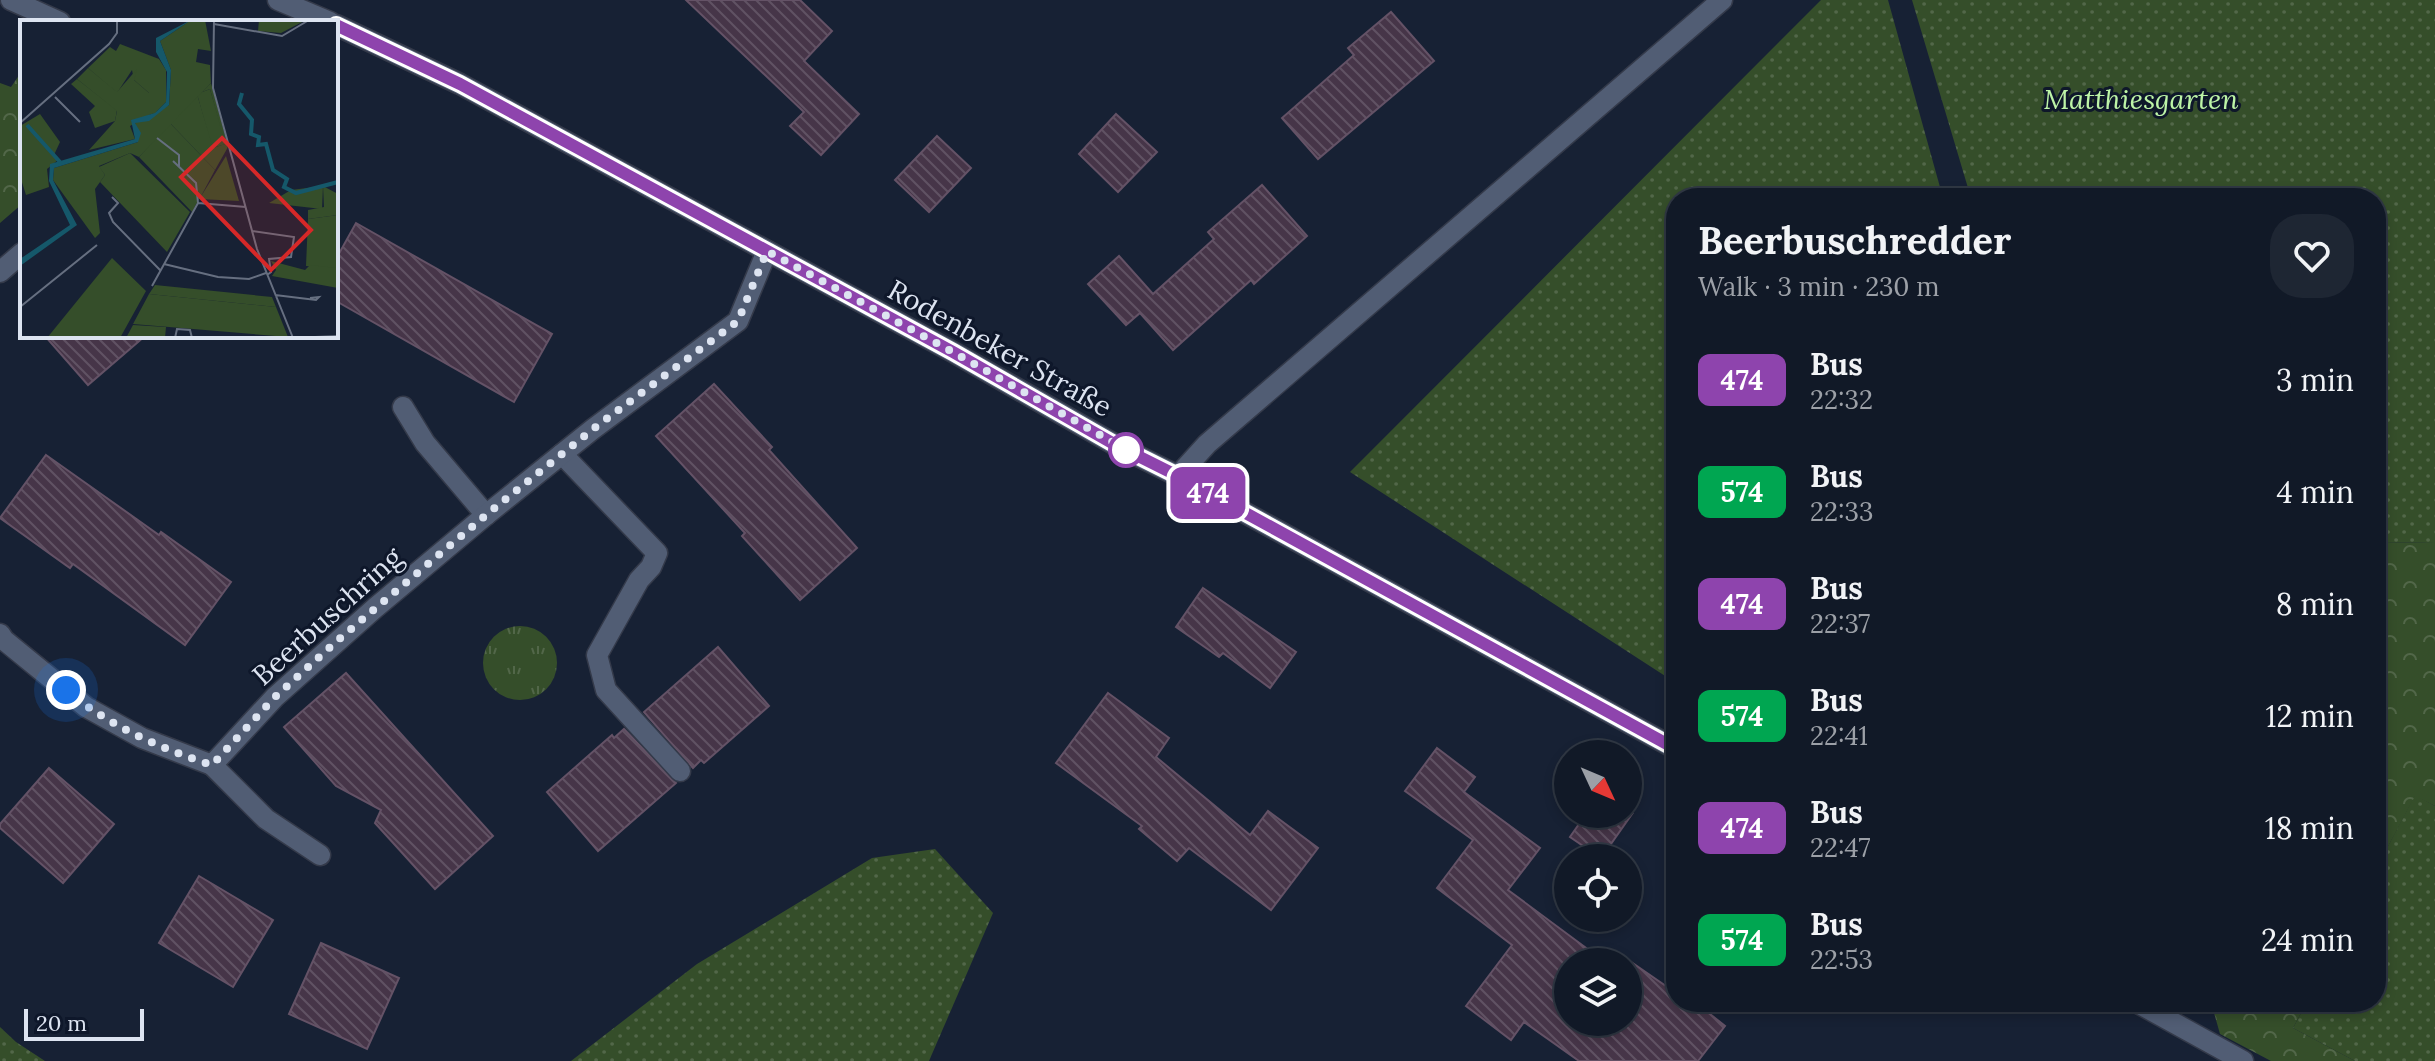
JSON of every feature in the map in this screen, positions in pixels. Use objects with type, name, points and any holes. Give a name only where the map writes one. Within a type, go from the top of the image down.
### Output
[{"type":"street","points":[[11,0],[56,20]]},
{"type":"street","points":[[278,0],[325,20]]},
{"type":"street","points":[[1178,476],[1207,444],[1722,0]]},
{"type":"street","name":"Rodenbeker Straße","points":[[338,26],[460,84],[1666,744]]},
{"type":"street","name":"Beerbuschring","points":[[212,765],[275,697],[486,515],[738,321],[767,251]]},
{"type":"street","points":[[0,272],[20,255]]},
{"type":"street","points":[[403,407],[425,443],[486,515]]},
{"type":"street","points":[[562,454],[657,553],[597,655],[606,690],[680,771]]},
{"type":"street","points":[[0,634],[86,707],[142,738],[212,765],[266,819],[320,855]]},
{"type":"street","points":[[2154,1012],[2243,1061]]},
{"type":"green space","points":[[1821,0],[1888,0],[1940,188],[1666,188],[1666,677],[1350,472]]},
{"type":"green space","name":"Matthiesgarten","points":[[1912,0],[2435,0],[2435,543],[2386,542],[2386,188],[1968,188]]},
{"type":"green space","points":[[20,74],[20,206],[0,223],[0,83],[11,87]]},
{"type":"green space","points":[[2386,542],[2435,543],[2435,806],[2415,796],[2386,850]]},
{"type":"green space","points":[[520,626],[541,632],[551,642],[557,663],[551,684],[541,694],[520,700],[499,694],[489,684],[483,663],[489,642],[499,632]]},
{"type":"green space","points":[[2415,795],[2435,806],[2435,1061],[2355,1061],[2293,1028],[2302,1012],[2386,1012],[2386,850]]},
{"type":"green space","points":[[935,849],[993,913],[929,1061],[571,1061],[697,964],[872,858]]},
{"type":"green space","points":[[2214,1012],[2302,1012],[2293,1028],[2355,1061],[2271,1061],[2220,1034]]},
{"type":"green space","points":[[0,1027],[16,1042],[45,1061],[0,1061]]},
{"type":"building","points":[[686,0],[800,0],[832,31],[804,61],[859,114],[821,155],[790,126],[804,112]]},
{"type":"building","points":[[1391,12],[1434,61],[1318,159],[1282,118],[1354,55],[1348,48]]},
{"type":"building","points":[[1116,114],[1157,152],[1118,192],[1079,154]]},
{"type":"building","points":[[937,136],[971,168],[929,212],[895,180]]},
{"type":"building","points":[[1262,185],[1307,236],[1254,284],[1251,280],[1173,350],[1140,313],[1126,325],[1088,284],[1119,256],[1153,294],[1214,239],[1208,232]]},
{"type":"building","points":[[356,223],[552,334],[514,402],[338,302],[338,255]]},
{"type":"building","points":[[47,338],[143,338],[88,385]]},
{"type":"building","points":[[714,384],[857,548],[800,600],[742,536],[745,533],[656,436]]},
{"type":"building","points":[[46,455],[231,582],[185,645],[73,564],[70,568],[0,518]]},
{"type":"building","points":[[1203,588],[1296,652],[1270,688],[1223,653],[1219,657],[1176,627]]},
{"type":"building","points":[[718,647],[769,706],[704,763],[701,760],[693,768],[644,712]]},
{"type":"building","points":[[346,673],[493,836],[435,889],[375,823],[381,810],[336,786],[284,727]]},
{"type":"building","points":[[1108,693],[1169,738],[1156,757],[1250,835],[1268,811],[1318,848],[1271,910],[1189,848],[1177,861],[1139,829],[1142,826],[1056,763]]},
{"type":"building","points":[[624,729],[676,783],[598,851],[547,792],[612,735],[614,738]]},
{"type":"building","points":[[1437,748],[1475,777],[1464,792],[1540,848],[1508,890],[1554,924],[1554,932],[1565,932],[1586,948],[1554,948],[1554,1036],[1642,1036],[1642,970],[1666,986],[1666,1012],[1708,1012],[1725,1026],[1698,1061],[1579,1061],[1524,1022],[1511,1040],[1466,1006],[1512,945],[1437,888],[1473,840],[1405,791]]},
{"type":"building","points":[[49,768],[114,824],[63,883],[0,828],[0,824]]},
{"type":"building","points":[[1576,828],[1622,828],[1611,844],[1580,844],[1570,837]]},
{"type":"building","points":[[199,876],[273,920],[233,987],[159,943]]},
{"type":"building","points":[[321,943],[399,978],[367,1049],[289,1014]]},
{"type":"bus line","name":"474","points":[[338,26],[460,84],[1666,744]]},
{"type":"route","points":[[66,690],[86,707],[142,738],[212,765],[275,697],[486,515],[593,429],[738,321],[767,251],[1132,453],[1126,450]]}]
